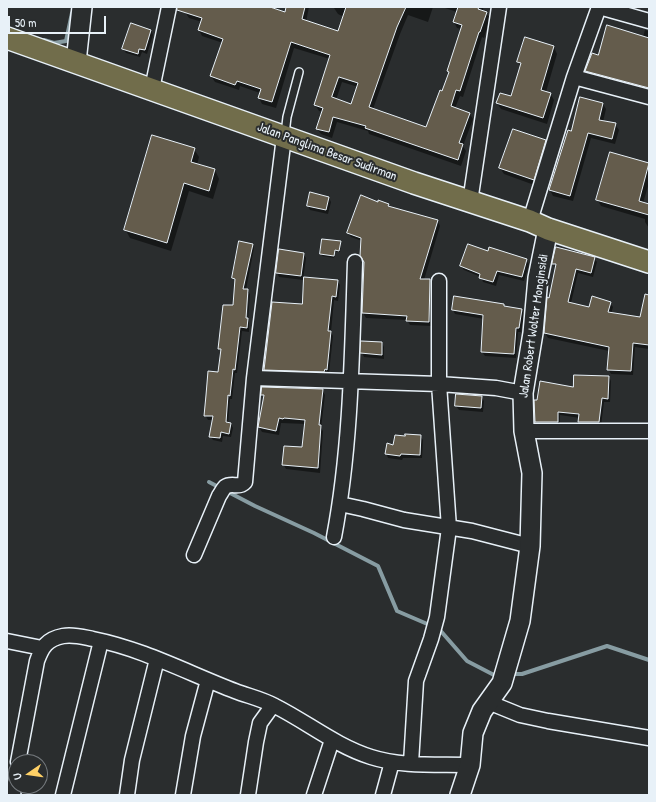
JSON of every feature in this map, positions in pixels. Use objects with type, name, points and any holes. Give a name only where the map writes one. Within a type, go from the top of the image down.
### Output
[{"type":"main road","points":[[69,59],[82,7]]},
{"type":"main road","name":"Jalan Panglima Besar Sudirman","points":[[15,40],[284,137],[470,202],[649,262]]},
{"type":"main road","name":"Jalan Robert Wolter Monginsidi","points":[[460,795],[470,765],[473,734],[482,711],[504,674],[520,621],[530,546],[532,473],[524,431],[524,392],[533,333],[538,278],[539,225]]},
{"type":"street","points":[[152,89],[169,7]]},
{"type":"street","points":[[470,202],[499,7]]},
{"type":"street","points":[[539,225],[574,77],[599,7],[649,21]]},
{"type":"street","points":[[574,77],[649,97]]},
{"type":"street","points":[[194,555],[222,492],[228,486],[240,486],[245,482],[254,378],[284,137]]},
{"type":"street","points":[[334,537],[340,504],[351,381],[355,262]]},
{"type":"street","points":[[411,763],[416,681],[437,617],[449,528],[439,384],[439,281]]},
{"type":"street","points":[[254,378],[439,384],[496,388],[524,392]]},
{"type":"street","points":[[524,431],[649,431]]},
{"type":"street","points":[[340,504],[404,520],[472,531],[530,546]]},
{"type":"street","points":[[20,754],[37,661],[42,648],[47,643],[62,636],[72,635],[101,641],[157,658],[234,691],[273,705],[332,740],[370,756],[392,762],[470,765]]},
{"type":"street","points":[[7,640],[42,648]]},
{"type":"street","points":[[63,795],[101,641]]},
{"type":"street","points":[[127,795],[132,760],[157,658]]},
{"type":"street","points":[[183,795],[193,736],[208,680]]},
{"type":"street","points":[[488,702],[520,715],[649,738]]},
{"type":"street","points":[[248,795],[260,723],[273,705]]},
{"type":"street","points":[[314,795],[332,740]]},
{"type":"street","points":[[384,795],[392,762]]},
{"type":"lane","points":[[284,137],[288,111],[299,72]]},
{"type":"building","points":[[177,7],[270,7],[285,12],[286,7],[305,7],[302,19],[338,31],[346,7],[406,7],[397,27],[369,107],[426,127],[440,90],[442,91],[449,72],[447,71],[462,25],[453,22],[458,7],[479,7],[478,9],[487,12],[460,91],[456,90],[451,106],[470,113],[459,143],[463,144],[458,160],[365,128],[366,126],[333,117],[329,132],[316,129],[323,108],[314,105],[330,55],[291,42],[272,102],[258,98],[261,89],[237,81],[235,85],[210,76],[223,39],[198,30],[202,18],[177,10]],"holes":[[[339,77],[358,83],[351,104],[332,97]]]},
{"type":"building","points":[[131,23],[151,30],[145,50],[139,49],[138,54],[122,49]]},
{"type":"building","points":[[607,25],[649,38],[649,88],[585,71],[592,53],[598,55]]},
{"type":"building","points":[[525,37],[554,46],[541,90],[551,93],[543,118],[496,103],[500,93],[511,96],[521,63],[517,62]]},
{"type":"building","points":[[580,97],[603,103],[599,120],[616,123],[612,139],[588,133],[570,196],[549,190],[568,130],[571,131]]},
{"type":"building","points":[[513,129],[546,140],[534,180],[499,168]]},
{"type":"building","points":[[152,135],[195,148],[191,162],[215,169],[209,191],[184,183],[167,243],[124,230]]},
{"type":"building","points":[[610,152],[649,163],[639,201],[649,204],[649,215],[596,200]]},
{"type":"building","points":[[310,192],[329,197],[326,210],[307,206]]},
{"type":"building","points":[[361,195],[378,202],[378,200],[389,204],[388,206],[438,220],[420,279],[430,279],[429,322],[406,321],[407,316],[362,313],[364,262],[360,256],[361,238],[347,233]]},
{"type":"building","points":[[322,239],[341,241],[339,251],[335,250],[334,256],[320,254]]},
{"type":"building","points":[[239,241],[253,244],[243,289],[248,289],[246,318],[248,318],[247,328],[240,327],[235,370],[233,369],[230,396],[228,395],[226,422],[231,423],[229,434],[221,432],[220,438],[209,437],[213,416],[204,416],[208,371],[218,372],[221,349],[218,349],[223,305],[233,305],[235,279],[232,278]]},
{"type":"building","points":[[468,244],[488,251],[489,247],[527,259],[522,277],[497,271],[493,282],[479,278],[480,274],[460,266]]},
{"type":"building","points":[[556,247],[595,257],[591,273],[576,269],[568,302],[589,307],[592,296],[611,302],[608,312],[640,317],[645,294],[649,295],[649,345],[633,343],[631,371],[607,370],[609,347],[544,333],[547,297],[549,298],[556,264],[552,264]]},
{"type":"building","points":[[279,249],[304,253],[301,276],[276,273]]},
{"type":"building","points":[[304,277],[338,280],[336,297],[332,296],[328,331],[331,331],[327,370],[325,369],[324,372],[264,370],[272,302],[302,304]]},
{"type":"building","points":[[454,296],[504,304],[504,306],[522,309],[519,328],[516,328],[514,354],[481,352],[483,315],[452,310]]},
{"type":"building","points":[[361,341],[382,342],[382,355],[360,353]]},
{"type":"building","points":[[574,375],[609,376],[608,399],[602,398],[599,422],[578,422],[579,414],[558,412],[558,422],[535,422],[534,400],[537,400],[540,381],[573,387]]},
{"type":"building","points":[[262,387],[323,389],[319,425],[321,425],[318,468],[282,465],[284,446],[302,447],[305,420],[279,418],[276,431],[258,427],[264,395],[261,395]]},
{"type":"building","points":[[456,394],[482,396],[481,408],[455,406]]},
{"type":"building","points":[[405,434],[421,435],[420,455],[401,454],[400,456],[385,454],[387,443],[393,445],[395,435],[405,436]]},
{"type":"waterway","points":[[44,40],[54,43],[66,41],[72,13]]},
{"type":"waterway","points":[[209,482],[378,566],[397,611],[439,629],[467,661],[494,675],[499,675]]},
{"type":"waterway","points":[[510,674],[522,674],[607,646],[649,660]]}]
